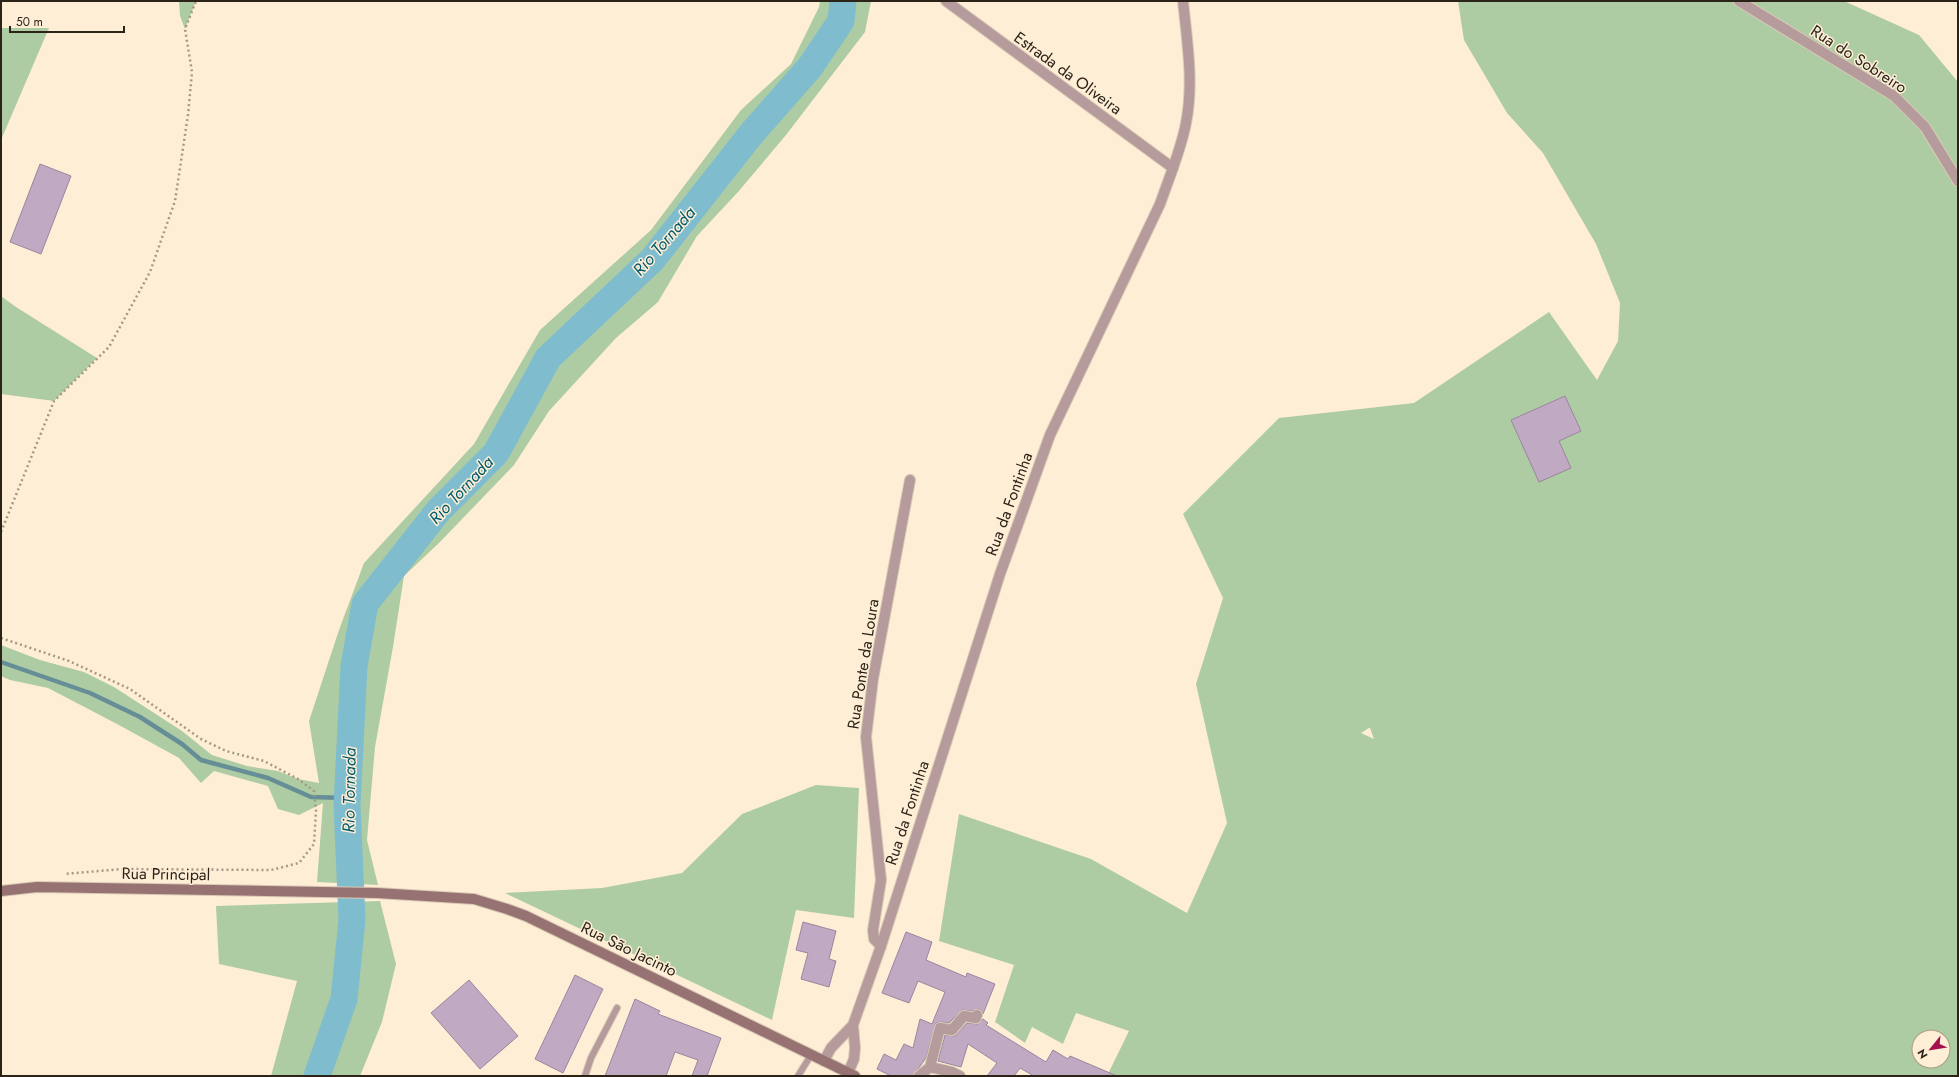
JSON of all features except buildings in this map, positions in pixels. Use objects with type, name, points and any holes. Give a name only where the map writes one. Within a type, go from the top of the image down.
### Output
[{"type":"main road","name":"Rua Principal","points":[[1,891],[37,887],[377,893]]},
{"type":"main road","name":"Rua São Jacinto","points":[[377,893],[474,899],[507,909],[564,934],[852,1074]]},
{"type":"street","name":"Estrada da Oliveira","points":[[946,1],[1173,168]]},
{"type":"street","name":"Rua da Fontinha","points":[[824,1061],[831,1048],[853,1025],[881,946],[1000,574],[1037,468],[1050,435],[1160,204],[1173,168],[1186,123],[1189,99],[1188,48],[1183,1]]},
{"type":"street","name":"Rua do Sobreiro","points":[[1739,1],[1894,96],[1925,127],[1958,181]]},
{"type":"street","name":"Rua Ponte da Loura","points":[[881,946],[874,940],[873,930],[881,880],[866,737],[872,679],[910,480]]},
{"type":"street","points":[[919,1076],[930,1067],[940,1028],[952,1030],[964,1016],[976,1018],[977,1015]]},
{"type":"street","name":"Rua da Fontinha","points":[[852,1074],[855,1048],[853,1025]]},
{"type":"street","points":[[930,1067],[952,1072],[960,1076]]},
{"type":"lane","points":[[585,1076],[591,1058],[617,1008]]},
{"type":"lane","points":[[798,1076],[811,1055]]},
{"type":"path","points":[[1,532],[54,401],[109,347],[150,272],[175,201],[188,115],[192,72],[185,29],[196,1]]},
{"type":"path","points":[[1,638],[69,661],[130,690],[164,712],[201,739],[226,751],[264,761],[298,779],[314,791],[316,811],[314,844],[299,863],[271,870],[122,869],[63,874]]},
{"type":"green space","points":[[179,1],[196,1],[185,29],[180,16]]},
{"type":"green space","points":[[820,1],[871,1],[865,32],[786,135],[738,192],[697,236],[658,302],[616,338],[549,411],[514,465],[440,542],[404,576],[375,747],[367,840],[378,885],[317,882],[323,803],[299,815],[278,809],[268,786],[214,771],[201,783],[179,758],[117,724],[48,688],[10,680],[1,676],[1,645],[40,660],[84,672],[114,687],[182,731],[212,755],[247,766],[278,771],[298,779],[319,783],[309,721],[339,630],[364,563],[474,444],[540,330],[651,230],[741,110],[791,64],[819,7]]},
{"type":"green space","points":[[1458,1],[1844,1],[1919,35],[1958,82],[1958,1076],[1107,1076],[1129,1031],[1076,1013],[1063,1044],[1032,1027],[1025,1043],[995,1022],[1014,965],[939,941],[959,814],[1091,859],[1187,913],[1227,823],[1196,684],[1223,598],[1183,514],[1279,418],[1414,403],[1549,312],[1597,380],[1618,341],[1620,303],[1596,244],[1543,153],[1507,113],[1464,40]],"holes":[[[1370,728],[1374,739],[1361,733]]]},
{"type":"green space","points":[[1,28],[49,28],[1,140]]},
{"type":"green space","points":[[1,296],[97,358],[54,401],[1,394]]},
{"type":"green space","points":[[816,785],[859,788],[854,918],[796,910],[772,1020],[505,893],[602,888],[682,873],[742,814]]},
{"type":"green space","points":[[380,901],[396,964],[382,1022],[360,1076],[271,1076],[297,981],[219,964],[216,906]]},
{"type":"waterway","name":"Rio Tornada","points":[[317,1076],[344,999],[352,920],[347,805],[354,666],[365,604],[439,510],[496,453],[548,358],[652,260],[752,133],[810,67],[841,21],[843,1]]},
{"type":"waterway","points":[[1,662],[90,693],[140,717],[182,744],[201,760],[268,778],[311,797],[347,798]]}]
